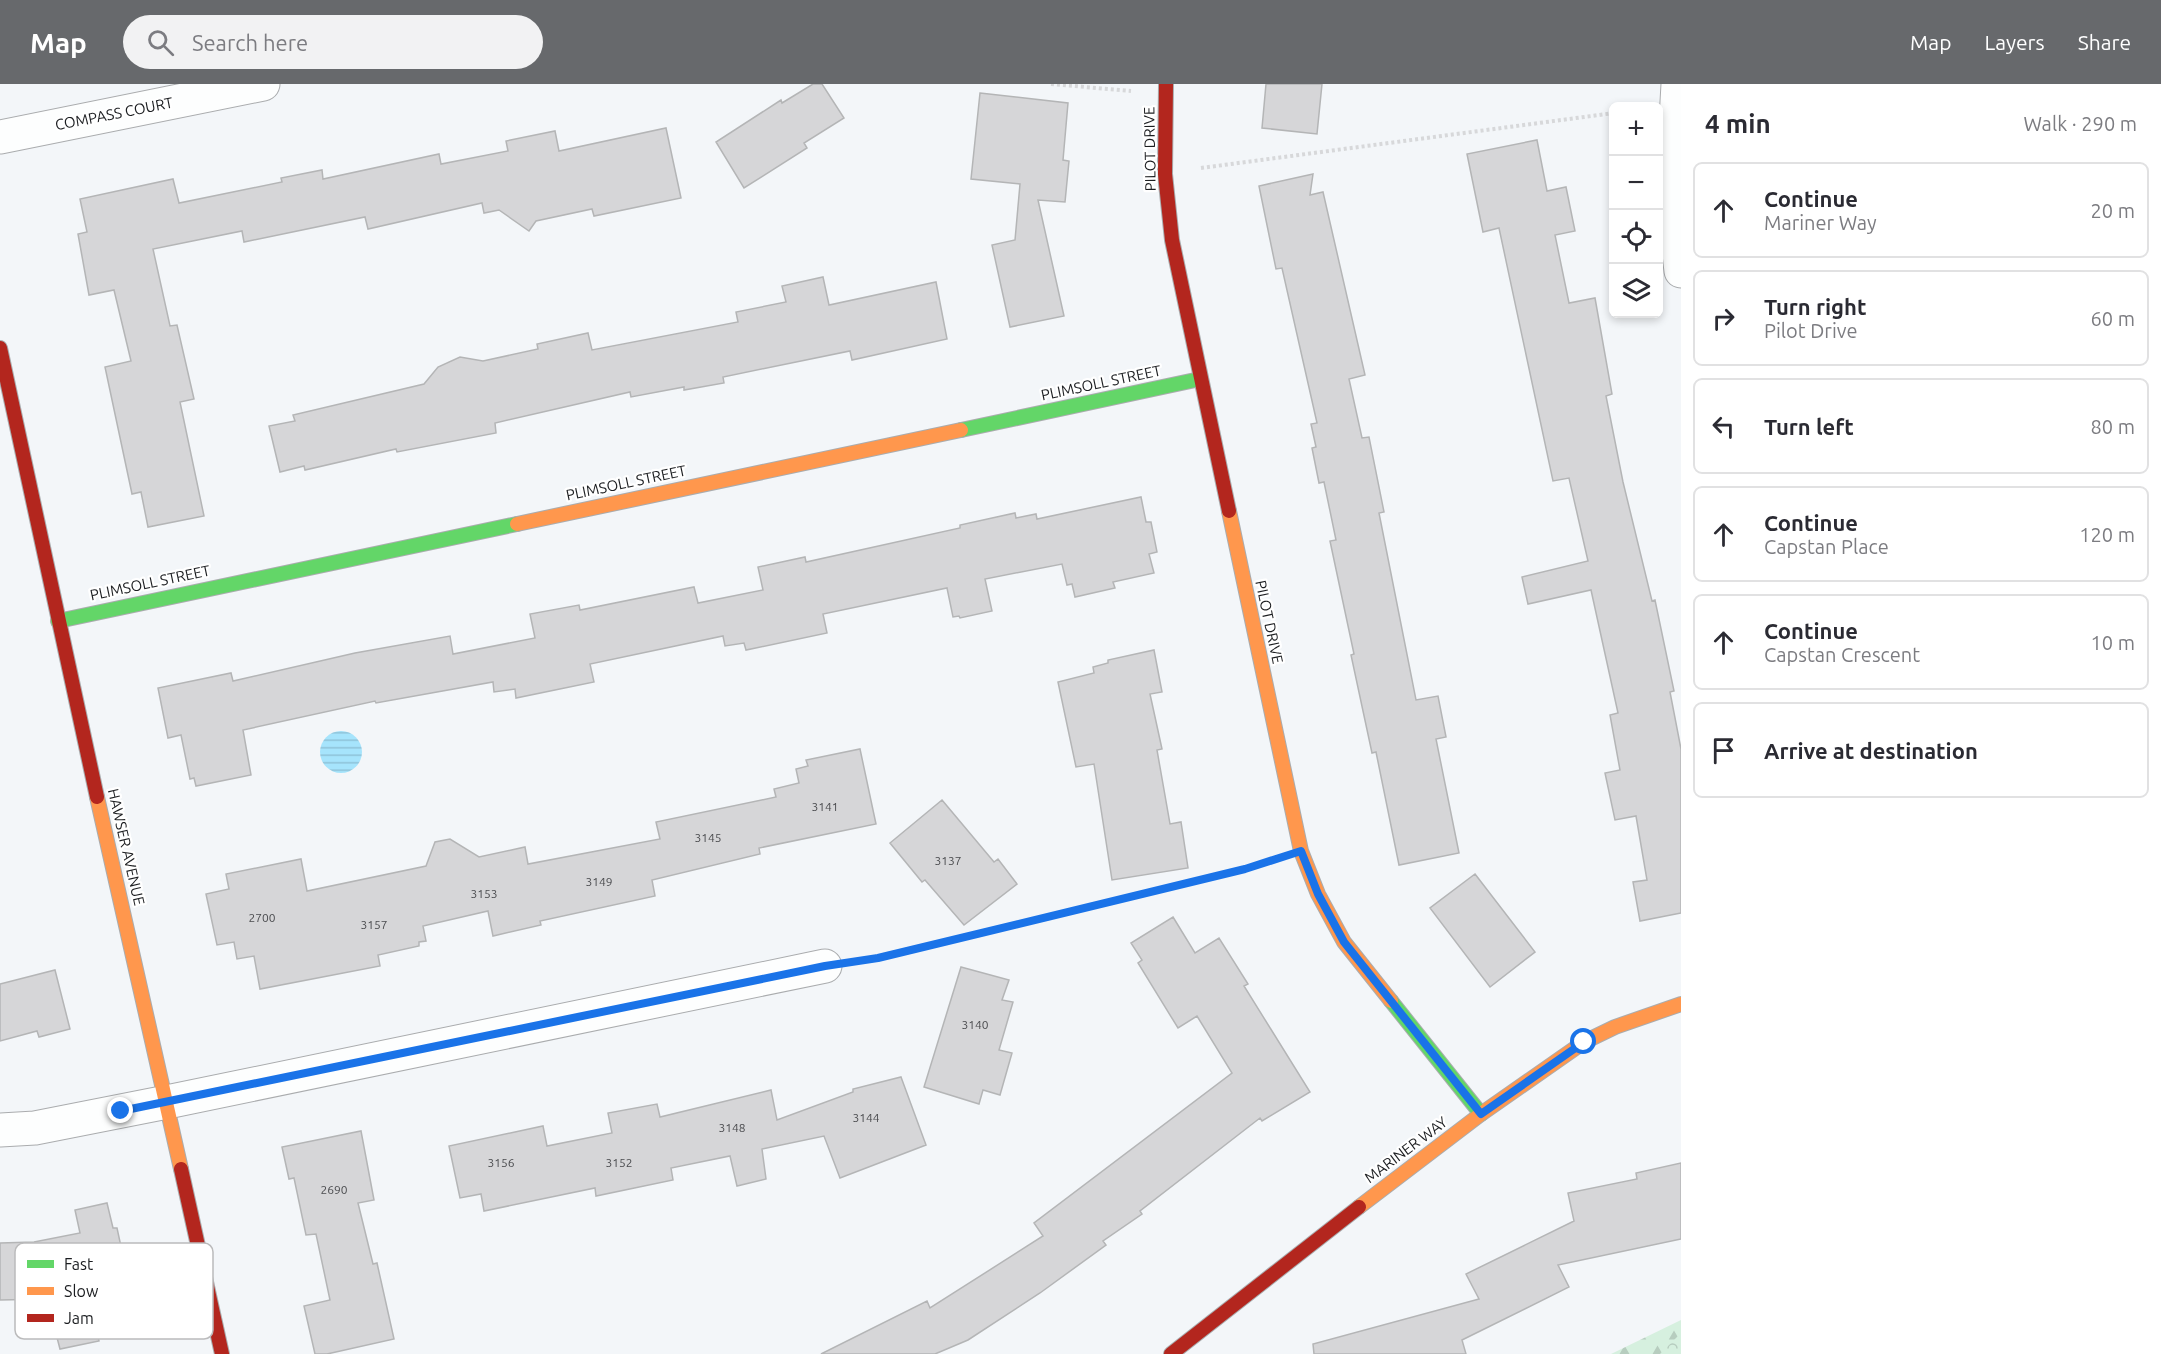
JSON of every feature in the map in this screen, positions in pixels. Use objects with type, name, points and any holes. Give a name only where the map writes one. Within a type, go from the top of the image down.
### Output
[{"type":"street","name":"COMPASS COURT","points":[[0,137],[263,84]]},
{"type":"street","name":"PILOT DRIVE","points":[[1166,84],[1165,174],[1172,240],[1301,851],[1318,894],[1344,942],[1481,1114]]},
{"type":"street","points":[[1678,98],[1671,192],[1681,271]]},
{"type":"street","name":"HAWSER AVENUE","points":[[0,348],[58,621],[198,1243]]},
{"type":"street","name":"PLIMSOLL STREET","points":[[58,621],[1200,379]]},
{"type":"street","points":[[0,1130],[35,1128],[167,1102],[825,966]]},
{"type":"street","name":"MARINER WAY","points":[[1171,1354],[1282,1265],[1481,1114],[1584,1042],[1615,1026],[1681,1004]]},
{"type":"street","name":"HAWSER AVENUE","points":[[213,1313],[222,1354]]},
{"type":"path","points":[[1051,84],[1134,92]]},
{"type":"path","points":[[1165,174],[1609,114]]},
{"type":"path","points":[[825,966],[878,958],[1245,869],[1301,851]]},
{"type":"green space","points":[[1681,1320],[1681,1354],[1611,1354]]},
{"type":"green space","points":[[1681,1333],[1681,1354],[1660,1354]]},
{"type":"water","points":[[341,731],[349,732],[356,737],[361,744],[361,760],[356,767],[349,772],[341,773],[333,772],[326,767],[321,760],[320,752],[321,744],[326,737],[333,732]]},
{"type":"building","points":[[813,84],[822,84],[844,118],[804,143],[807,148],[744,188],[716,142],[781,100],[782,103]]},
{"type":"building","points":[[1266,84],[1322,84],[1317,134],[1262,128]]},
{"type":"building","points":[[980,93],[1068,103],[1063,160],[1069,161],[1065,202],[1038,200],[1064,316],[1010,327],[992,245],[1015,240],[1020,184],[971,179]]},
{"type":"building","points":[[666,128],[681,198],[594,216],[592,209],[536,221],[529,231],[499,210],[484,213],[482,203],[368,229],[365,217],[244,242],[242,231],[153,249],[170,326],[177,325],[194,399],[180,402],[204,516],[148,527],[141,492],[132,494],[105,367],[131,361],[114,290],[89,295],[78,234],[87,232],[80,199],[173,179],[179,203],[282,182],[281,178],[322,170],[323,179],[439,154],[441,164],[508,151],[506,141],[555,131],[559,151]]},
{"type":"building","points":[[1537,140],[1547,191],[1566,187],[1575,231],[1555,235],[1569,303],[1595,298],[1612,394],[1606,396],[1623,482],[1652,601],[1655,600],[1674,691],[1670,692],[1681,749],[1681,913],[1640,921],[1633,882],[1647,880],[1636,816],[1615,820],[1605,773],[1620,770],[1610,715],[1618,713],[1591,590],[1528,604],[1522,577],[1588,561],[1569,478],[1553,481],[1499,228],[1483,232],[1467,154]]},
{"type":"building","points":[[1313,174],[1310,195],[1323,192],[1365,375],[1349,379],[1362,438],[1369,437],[1384,512],[1379,513],[1416,700],[1438,696],[1446,737],[1436,739],[1459,853],[1399,865],[1376,752],[1372,753],[1351,655],[1354,654],[1330,541],[1336,540],[1324,482],[1319,483],[1312,448],[1316,447],[1311,424],[1317,423],[1282,268],[1276,269],[1259,186]]},
{"type":"building","points":[[823,277],[829,305],[936,282],[947,339],[852,360],[850,351],[723,377],[724,383],[684,390],[684,387],[631,397],[630,392],[495,423],[496,433],[397,452],[396,449],[305,470],[304,466],[280,472],[269,426],[295,421],[293,415],[424,384],[438,367],[460,357],[483,361],[538,349],[537,344],[588,333],[592,350],[738,322],[736,312],[786,302],[782,286]]},
{"type":"building","points":[[1141,497],[1146,522],[1151,522],[1157,552],[1149,554],[1154,573],[1113,582],[1115,588],[1075,597],[1072,584],[1067,585],[1062,564],[985,579],[992,611],[960,618],[959,616],[953,617],[947,588],[823,614],[827,633],[746,650],[744,643],[725,646],[723,636],[590,664],[594,682],[516,698],[515,689],[494,692],[493,682],[376,703],[375,701],[243,730],[251,775],[196,786],[194,778],[190,779],[181,735],[168,738],[158,688],[231,673],[233,681],[355,653],[450,636],[453,654],[535,638],[530,614],[579,605],[580,610],[694,587],[698,603],[763,590],[758,567],[805,557],[806,562],[960,528],[960,525],[1015,513],[1016,518],[1036,514],[1037,519]]},
{"type":"building","points":[[1154,650],[1162,692],[1150,694],[1162,749],[1157,750],[1170,824],[1181,822],[1188,868],[1112,880],[1094,764],[1076,767],[1058,682],[1094,673],[1093,667],[1108,663],[1108,660]]},
{"type":"building","points":[[860,749],[876,824],[759,848],[760,854],[652,880],[655,896],[540,921],[541,925],[493,936],[488,911],[423,926],[426,941],[419,942],[419,946],[378,955],[380,966],[260,989],[254,956],[237,959],[234,942],[217,945],[206,894],[229,889],[226,874],[301,859],[307,891],[426,866],[435,842],[450,839],[479,857],[525,847],[528,864],[660,839],[656,822],[776,797],[774,789],[799,783],[796,769],[808,766],[806,760]]},
{"type":"building","points":[[942,800],[994,862],[998,859],[1017,884],[964,925],[925,880],[922,882],[890,843]]},
{"type":"building","points":[[1475,874],[1535,952],[1490,987],[1430,908]]},
{"type":"building","points":[[1173,917],[1195,953],[1219,938],[1248,984],[1244,986],[1310,1092],[1262,1121],[1260,1118],[1140,1211],[1142,1214],[1103,1241],[1106,1245],[1040,1293],[968,1340],[935,1354],[821,1354],[927,1301],[930,1308],[1043,1236],[1034,1223],[1232,1073],[1197,1016],[1178,1028],[1138,963],[1142,960],[1131,943]]},
{"type":"building","points":[[961,967],[1009,980],[1002,1000],[1013,1002],[999,1050],[1012,1053],[1000,1095],[983,1090],[979,1104],[924,1087]]},
{"type":"building","points":[[55,970],[70,1029],[39,1037],[37,1031],[0,1041],[0,984]]},
{"type":"building","points":[[901,1077],[926,1145],[840,1178],[824,1136],[762,1149],[766,1179],[737,1186],[730,1156],[671,1168],[673,1180],[596,1196],[595,1188],[484,1211],[481,1194],[460,1198],[449,1146],[543,1126],[547,1146],[612,1133],[608,1113],[657,1104],[660,1117],[771,1090],[777,1120],[853,1092],[853,1089]]},
{"type":"building","points":[[361,1131],[374,1200],[358,1203],[373,1264],[377,1263],[394,1339],[327,1354],[315,1354],[304,1306],[330,1300],[316,1234],[306,1235],[294,1178],[289,1179],[282,1147]]},
{"type":"building","points":[[1681,1163],[1681,1239],[1558,1265],[1569,1287],[1462,1340],[1466,1354],[1314,1354],[1313,1344],[1479,1299],[1466,1274],[1574,1221],[1568,1193],[1637,1179],[1636,1173]]},
{"type":"building","points":[[107,1203],[113,1228],[117,1228],[120,1243],[15,1243],[15,1300],[0,1300],[0,1243],[34,1242],[80,1233],[75,1210]]},
{"type":"building","points":[[57,1339],[99,1339],[99,1341],[60,1349]]},
{"type":"traffic: fast","points":[[961,430],[1200,379]]},
{"type":"traffic: fast","points":[[58,621],[517,524]]},
{"type":"traffic: fast","points":[[1391,1001],[1481,1114]]},
{"type":"traffic: slow","points":[[517,524],[961,430]]},
{"type":"traffic: slow","points":[[1229,511],[1301,851],[1318,894],[1344,942],[1391,1001]]},
{"type":"traffic: slow","points":[[97,797],[181,1169]]},
{"type":"traffic: slow","points":[[1359,1207],[1481,1114],[1584,1042],[1615,1027],[1681,1004]]},
{"type":"traffic: jam","points":[[1166,84],[1165,174],[1172,240],[1229,511]]},
{"type":"traffic: jam","points":[[0,348],[97,797]]},
{"type":"traffic: jam","points":[[181,1169],[197,1243]]},
{"type":"traffic: jam","points":[[1171,1354],[1359,1207]]},
{"type":"traffic: jam","points":[[213,1313],[222,1354]]},
{"type":"route","points":[[121,1111],[825,966],[878,958],[1245,869],[1301,851],[1318,894],[1344,942],[1481,1114],[1584,1042]]}]
